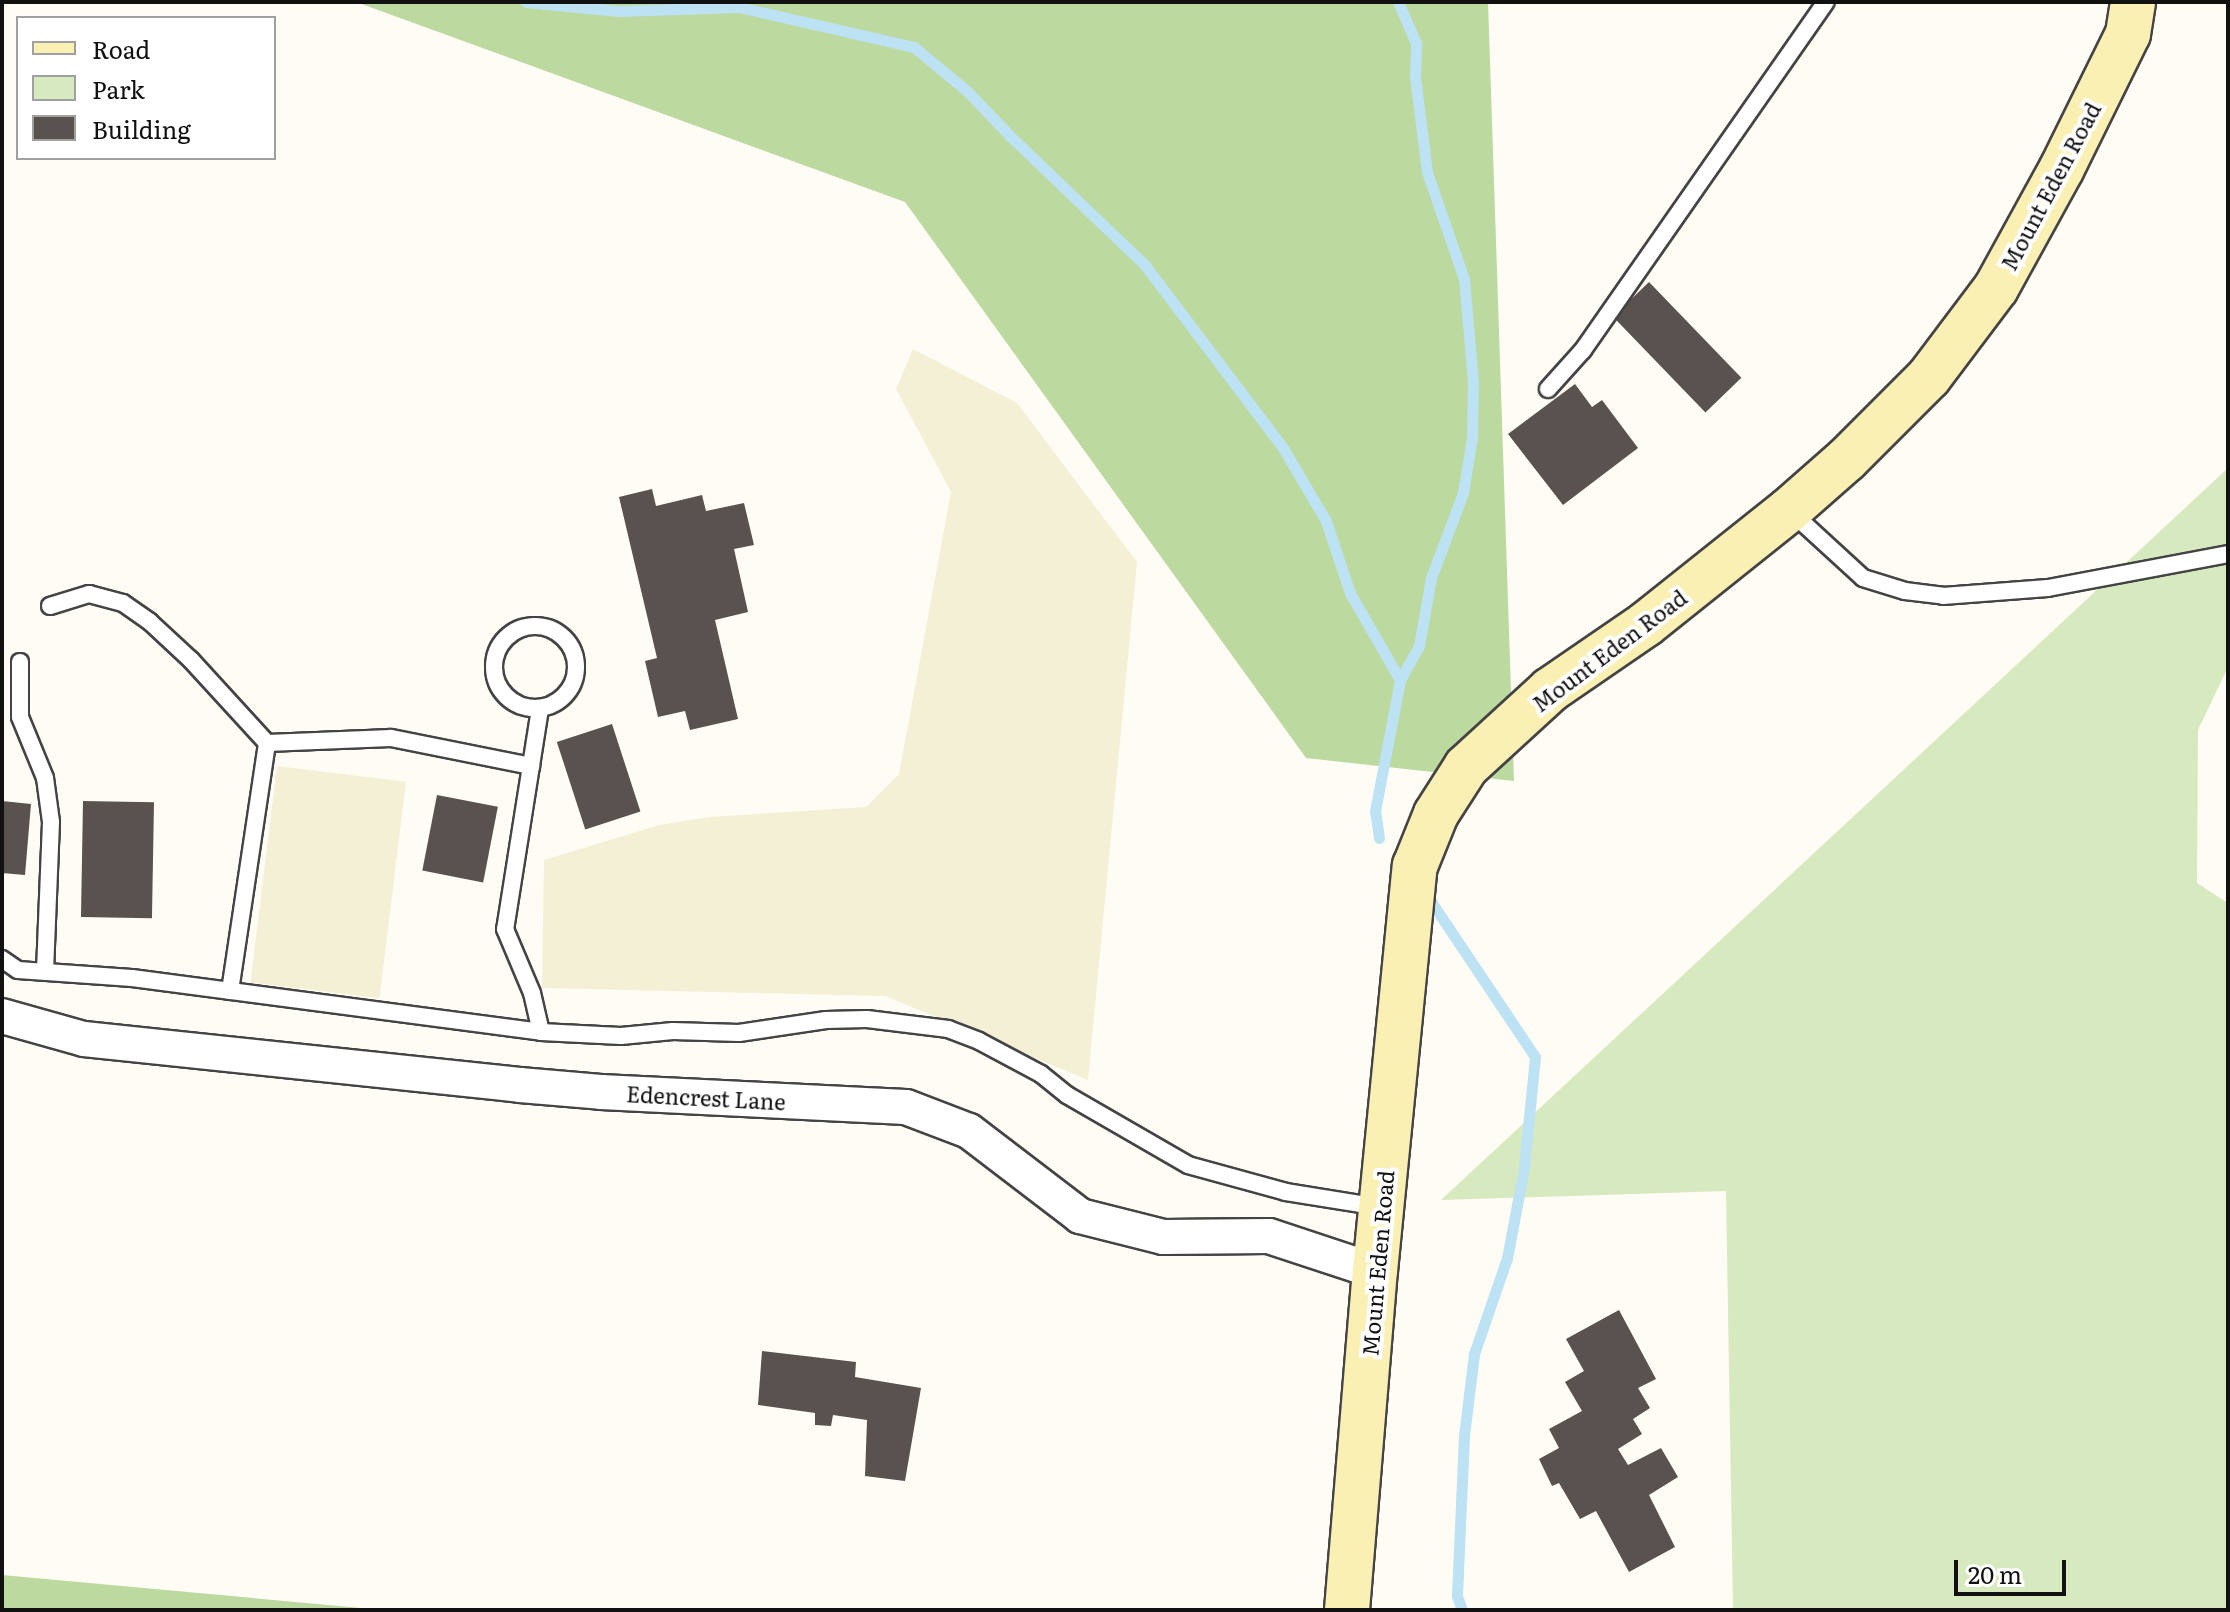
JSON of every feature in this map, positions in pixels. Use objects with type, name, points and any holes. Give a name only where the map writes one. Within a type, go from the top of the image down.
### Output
[{"type":"street","name":"Mount Eden Road","points":[[1347,1610],[1375,1271],[1415,866],[1436,814],[1466,767],[1550,690],[1646,624],[1789,510],[1846,460],[1929,377],[1996,288],[2061,170],[2128,34],[2133,2]]},
{"type":"street","name":"Edencrest Lane","points":[[2,1016],[84,1039],[520,1085],[906,1107],[969,1131],[1080,1216],[1163,1237],[1269,1236],[1375,1271]]},
{"type":"lane","points":[[1548,389],[1583,350],[1826,2]]},
{"type":"lane","points":[[1789,510],[1863,578],[1905,591],[1943,596],[2048,588],[2228,554]]},
{"type":"lane","points":[[50,606],[89,594],[123,603],[150,622],[191,660],[267,743],[391,738],[531,766]]},
{"type":"lane","points":[[521,628],[548,628],[560,634],[570,644],[575,658],[573,685],[565,697],[540,709],[514,703],[496,683],[493,670],[500,644],[521,628]]},
{"type":"lane","points":[[20,662],[20,717],[45,778],[51,822],[45,972]]},
{"type":"lane","points":[[540,709],[505,929],[532,993],[541,1032]]},
{"type":"lane","points":[[230,991],[267,743]]},
{"type":"lane","points":[[2,959],[18,970],[230,991],[541,1032],[621,1036],[673,1031],[739,1033],[826,1020],[867,1019],[948,1029],[979,1041],[1041,1074],[1067,1095],[1188,1165],[1286,1192],[1382,1207]]},
{"type":"shaded area","points":[[913,349],[1017,403],[1137,562],[1088,1080],[885,996],[542,988],[544,860],[659,825],[709,817],[866,807],[899,774],[951,492],[896,389]]},
{"type":"shaded area","points":[[277,766],[406,782],[379,998],[250,982]]},
{"type":"green space","points":[[356,2],[1488,2],[1514,781],[1306,758],[905,202]]},
{"type":"green space","points":[[2228,468],[2228,667],[2198,730],[2197,883],[2228,903],[2228,1610],[1733,1610],[1726,1191],[1441,1200]]},
{"type":"green space","points":[[2,1575],[383,1610],[2,1610]]},
{"type":"building","points":[[1649,282],[1741,378],[1705,412],[1613,317]]},
{"type":"building","points":[[1575,384],[1592,407],[1602,400],[1638,448],[1563,505],[1508,434]]},
{"type":"building","points":[[652,489],[656,506],[702,495],[706,511],[744,503],[754,545],[734,549],[748,612],[715,620],[738,719],[690,730],[685,711],[658,717],[645,661],[657,658],[619,497]]},
{"type":"building","points":[[612,724],[640,811],[585,829],[557,742]]},
{"type":"building","points":[[437,795],[498,807],[483,882],[422,871]]},
{"type":"building","points":[[2,801],[31,804],[25,875],[2,873]]},
{"type":"building","points":[[83,801],[154,802],[152,918],[81,917]]},
{"type":"building","points":[[1619,1310],[1656,1379],[1638,1388],[1650,1408],[1633,1419],[1642,1434],[1618,1449],[1628,1465],[1661,1448],[1678,1477],[1649,1495],[1675,1547],[1629,1572],[1596,1511],[1580,1519],[1559,1483],[1552,1486],[1539,1459],[1559,1448],[1549,1429],[1582,1411],[1565,1382],[1584,1371],[1566,1339]]},
{"type":"building","points":[[762,1351],[856,1362],[855,1377],[921,1388],[905,1481],[865,1476],[867,1420],[833,1415],[831,1426],[815,1425],[815,1413],[758,1405]]},
{"type":"waterway","points":[[526,2],[619,11],[739,7],[914,47],[968,92],[1144,264],[1283,448],[1326,521],[1350,593],[1400,680]]},
{"type":"waterway","points":[[1379,838],[1375,811],[1400,680],[1419,646],[1431,578],[1463,493],[1472,438],[1473,382],[1464,279],[1427,172],[1415,77],[1416,43],[1398,2]]},
{"type":"waterway","points":[[1432,903],[1535,1057],[1524,1168],[1507,1258],[1474,1354],[1464,1435],[1457,1596],[1462,1610]]}]
